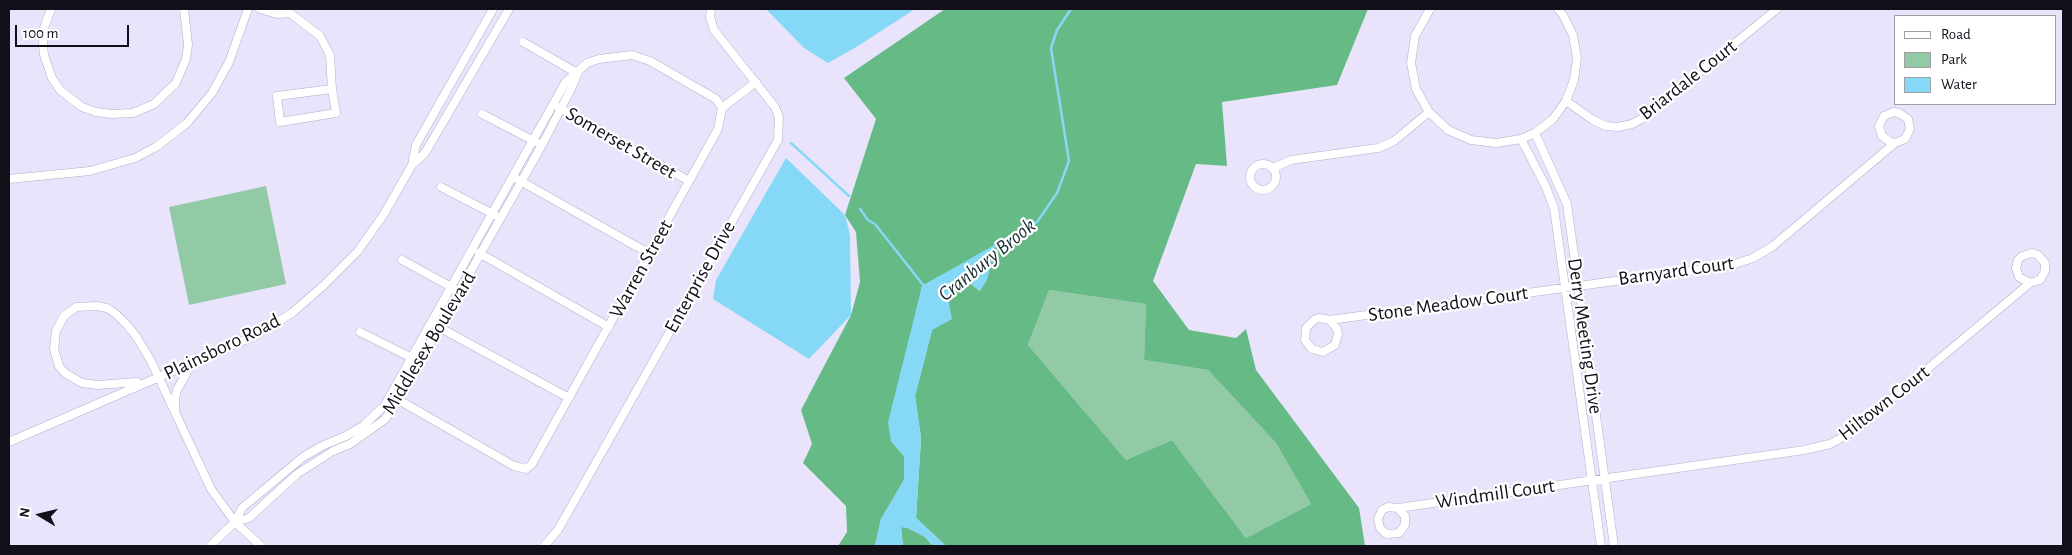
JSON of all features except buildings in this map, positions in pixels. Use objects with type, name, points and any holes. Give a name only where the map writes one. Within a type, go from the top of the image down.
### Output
[{"type":"street","points":[[50,9],[44,28],[43,45],[46,65],[52,78],[65,95],[82,107],[96,112],[112,114],[133,113],[154,104],[176,83],[186,59],[188,45],[184,9]]},
{"type":"street","points":[[9,179],[90,171],[135,158],[156,147],[187,123],[212,93],[229,62],[248,9]]},
{"type":"street","points":[[260,9],[277,14],[288,11],[320,36],[330,55],[332,89],[336,113],[280,122],[277,96],[332,89]]},
{"type":"street","name":"Plainsboro Road","points":[[412,165],[416,145],[493,9]]},
{"type":"street","name":"Plainsboro Road","points":[[235,522],[211,489],[157,377],[256,335],[292,313],[324,286],[358,251],[384,214],[412,165],[425,152],[508,9]]},
{"type":"street","name":"Enterprise Drive","points":[[544,546],[558,530],[778,140],[779,117],[774,107],[714,30],[710,17],[711,9]]},
{"type":"street","points":[[1430,9],[1415,36],[1411,63],[1416,89],[1429,112],[1448,130],[1471,140],[1496,143],[1521,139],[1535,132],[1552,119],[1566,101],[1574,80],[1577,58],[1573,35],[1558,9]]},
{"type":"street","name":"Briardale Court","points":[[1566,101],[1593,120],[1606,126],[1618,127],[1632,124],[1643,118],[1777,9]]},
{"type":"street","points":[[524,42],[577,73]]},
{"type":"street","name":"Middlesex Boulevard","points":[[235,522],[242,508],[303,457],[363,426],[385,405],[565,83],[587,63],[599,59],[632,56],[650,61],[716,99],[722,108]]},
{"type":"street","name":"Middlesex Boulevard","points":[[235,522],[249,518],[297,474],[333,451],[350,444],[384,420],[399,400],[439,327],[482,255],[500,219],[562,109],[577,73]]},
{"type":"street","points":[[722,108],[756,82]]},
{"type":"street","name":"Somerset Street","points":[[554,104],[689,181]]},
{"type":"street","name":"Warren Street","points":[[399,400],[514,466],[526,469],[532,464],[718,129],[722,108]]},
{"type":"street","points":[[1273,168],[1291,160],[1378,148],[1394,141],[1429,112]]},
{"type":"street","name":"Barnyard Court","points":[[1565,287],[1732,265],[1753,258],[1774,246],[1896,143],[1905,139],[1908,135],[1910,124],[1904,115],[1894,112],[1889,113],[1881,120],[1880,131],[1886,140],[1896,143]]},
{"type":"street","points":[[482,114],[542,145]]},
{"type":"street","name":"Derry Meeting Drive","points":[[1535,132],[1567,204],[1614,546]]},
{"type":"street","name":"Derry Meeting Drive","points":[[1521,139],[1546,186],[1554,208],[1601,546]]},
{"type":"street","points":[[513,177],[650,254]]},
{"type":"street","points":[[441,187],[500,219]]},
{"type":"street","points":[[472,250],[609,327]]},
{"type":"street","points":[[402,260],[460,292]]},
{"type":"street","name":"Hiltown Court","points":[[1592,479],[1804,450],[1830,444],[1852,432],[2030,283]]},
{"type":"street","name":"Stone Meadow Court","points":[[1330,320],[1337,328],[1338,334],[1335,345],[1323,352],[1312,349],[1306,340],[1306,328],[1319,318],[1330,320],[1565,287]]},
{"type":"street","points":[[9,442],[157,377],[151,361],[136,336],[116,314],[107,308],[85,305],[69,311],[64,316],[56,332],[54,350],[59,366],[64,373],[82,383],[98,385],[144,382]]},
{"type":"street","points":[[431,322],[569,398]]},
{"type":"street","points":[[360,332],[419,362]]},
{"type":"street","points":[[176,417],[175,398],[177,390],[192,363]]},
{"type":"street","points":[[390,395],[399,400]]},
{"type":"street","name":"Windmill Court","points":[[1398,508],[1592,479]]},
{"type":"street","points":[[210,546],[235,522],[261,546]]},
{"type":"green space","points":[[945,9],[1368,9],[1337,85],[1222,102],[1227,166],[1196,164],[1153,281],[1189,330],[1236,338],[1246,329],[1256,370],[1359,508],[1365,546],[946,546],[916,518],[921,438],[915,396],[932,330],[948,298],[967,281],[980,291],[996,245],[922,286],[891,441],[904,456],[904,480],[881,519],[875,546],[838,546],[847,532],[846,506],[803,463],[812,444],[801,410],[851,315],[860,282],[856,232],[845,215],[876,119],[844,78]],"holes":[[[1049,290],[1146,304],[1144,360],[1208,370],[1276,443],[1311,504],[1246,538],[1172,440],[1126,460],[1028,345]]]},
{"type":"green space","points":[[266,186],[286,284],[189,305],[169,207]]},
{"type":"green space","points":[[1049,290],[1146,304],[1144,360],[1208,370],[1276,443],[1311,504],[1246,538],[1172,440],[1126,460],[1028,345]]},
{"type":"green space","points":[[901,527],[908,528],[925,537],[933,546],[903,546]]},
{"type":"water","points":[[766,9],[915,9],[828,63],[804,48]]},
{"type":"water","points":[[786,158],[845,215],[850,235],[851,315],[809,359],[713,299],[716,280]]},
{"type":"water","points":[[996,244],[987,280],[980,291],[967,281],[948,298],[952,319],[932,330],[915,396],[921,438],[916,518],[946,546],[933,546],[925,537],[908,528],[901,527],[903,546],[875,546],[881,519],[904,480],[904,456],[891,441],[888,422],[922,286]]},
{"type":"waterway","name":"Cranbury Brook","points":[[992,254],[1037,222],[1057,193],[1069,161],[1051,48],[1057,30],[1071,9]]},
{"type":"waterway","points":[[791,143],[849,196]]},
{"type":"waterway","points":[[860,209],[868,220],[875,224],[924,286]]}]
